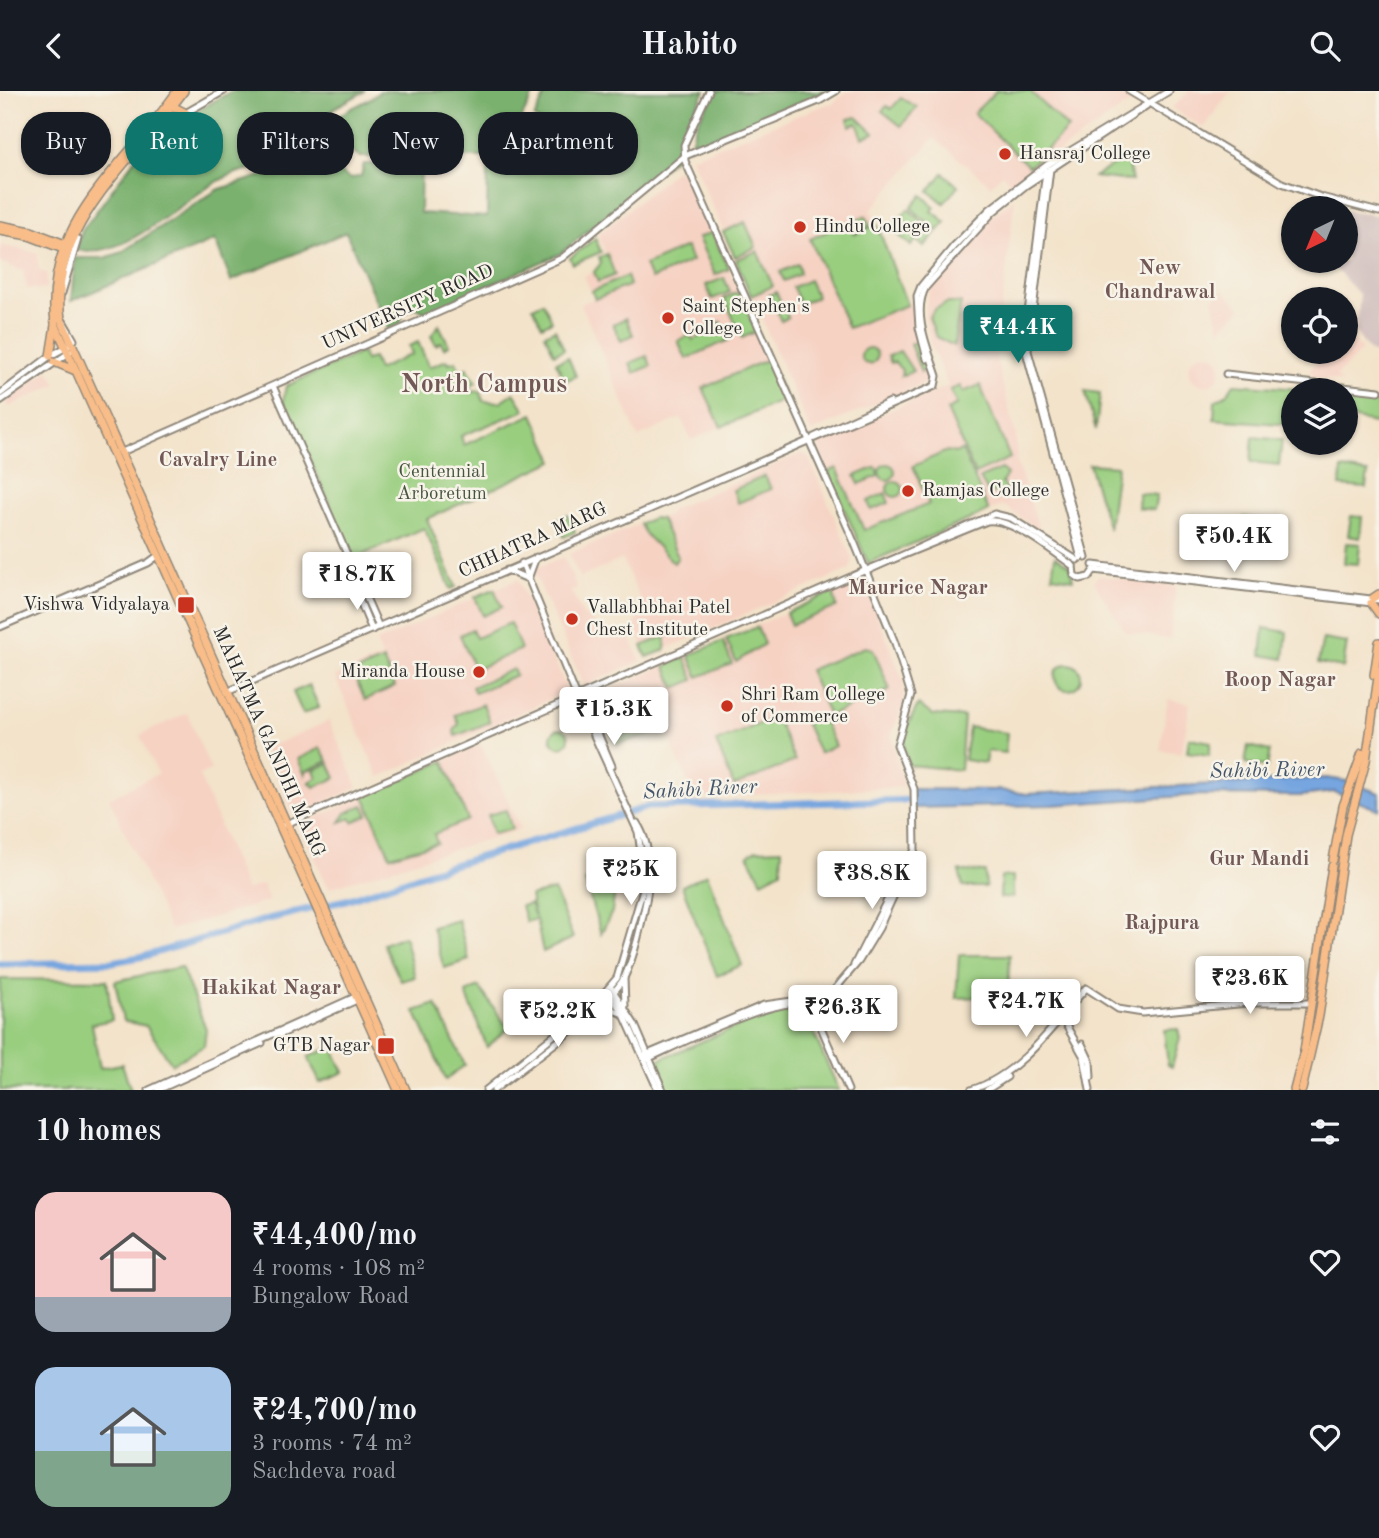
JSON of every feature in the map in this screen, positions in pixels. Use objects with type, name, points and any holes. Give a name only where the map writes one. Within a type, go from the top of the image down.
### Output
[{"type":"main road","points":[[165,112],[177,91]]},
{"type":"main road","points":[[58,294],[65,247],[115,165],[184,91]]},
{"type":"main road","points":[[168,108],[182,112]]},
{"type":"main road","points":[[168,108],[172,112]]},
{"type":"main road","points":[[65,247],[125,161]]},
{"type":"main road","points":[[0,225],[31,230],[65,247]]},
{"type":"main road","points":[[0,231],[65,247]]},
{"type":"main road","points":[[49,243],[57,267]]},
{"type":"main road","name":"MAHATMA GANDHI MARG","points":[[65,247],[54,281],[58,321],[69,349],[121,452],[324,919],[406,1090]]},
{"type":"main road","name":"MAHATMA GANDHI MARG","points":[[58,294],[58,321]]},
{"type":"main road","points":[[58,321],[52,359],[80,372]]},
{"type":"main road","name":"MAHATMA GANDHI MARG","points":[[80,372],[164,566],[227,692],[283,826]]},
{"type":"main road","points":[[1376,600],[1379,614]]},
{"type":"main road","points":[[1294,1090],[1304,1051],[1333,863],[1357,779],[1379,642]]},
{"type":"main road","points":[[1357,779],[1366,761],[1379,670]]},
{"type":"main road","points":[[1302,1090],[1319,1016],[1350,801]]},
{"type":"main road","points":[[324,919],[398,1090]]},
{"type":"street","points":[[188,112],[224,91]]},
{"type":"street","points":[[709,91],[691,125],[684,145],[685,156],[810,437],[895,643],[911,695],[897,745],[914,789],[915,849],[879,928],[853,968],[830,995],[812,1008]]},
{"type":"street","name":"UNIVERSITY ROAD","points":[[121,452],[562,258],[685,156],[819,101],[836,91]]},
{"type":"street","points":[[1129,91],[1148,105],[1282,183],[1321,197],[1379,212]]},
{"type":"street","name":"CHHATRA MARG","points":[[227,692],[810,437],[935,386],[937,376],[920,317],[924,289],[956,249],[993,212],[1048,167],[1169,91]]},
{"type":"street","points":[[1048,167],[1024,350],[1081,559]]},
{"type":"street","points":[[58,294],[78,239],[78,229]]},
{"type":"street","points":[[58,321],[69,327],[85,366],[80,372]]},
{"type":"street","points":[[0,394],[69,349]]},
{"type":"street","points":[[0,401],[52,359]]},
{"type":"street","points":[[1227,372],[1379,390]]},
{"type":"street","points":[[273,386],[379,627]]},
{"type":"street","points":[[283,826],[580,698],[994,514],[1011,518],[1093,567],[1376,600]]},
{"type":"street","points":[[866,571],[994,520],[1018,530],[1073,566]]},
{"type":"street","points":[[0,627],[148,563],[159,555]]},
{"type":"street","points":[[528,579],[536,557]]},
{"type":"street","points":[[1081,559],[1073,566],[1073,572],[1080,579],[1089,577],[1093,567]]},
{"type":"street","points":[[148,563],[164,566]]},
{"type":"street","points":[[522,563],[645,840],[650,878],[639,931],[624,978],[625,1011]]},
{"type":"street","points":[[507,570],[528,579]]},
{"type":"street","points":[[360,585],[359,597],[372,630]]},
{"type":"street","points":[[494,1090],[599,1006],[610,990],[620,971],[645,882],[636,823]]},
{"type":"street","points":[[486,1090],[624,978]]},
{"type":"street","points":[[987,1090],[1015,1070],[1062,1020],[1086,988],[1118,1009],[1143,1013],[1248,1003],[1310,1003]]},
{"type":"street","points":[[610,990],[625,1011],[663,1090]]},
{"type":"street","points":[[149,1090],[356,998]]},
{"type":"street","points":[[158,1090],[356,998]]},
{"type":"street","points":[[646,1057],[776,1001],[806,999],[848,1090]]},
{"type":"street","points":[[599,1006],[625,1011]]},
{"type":"street","points":[[1062,1020],[1070,1022],[1088,1056],[1090,1087]]},
{"type":"street","points":[[971,1090],[1008,1072],[1062,1020]]},
{"type":"street","points":[[646,1057],[658,1090]]},
{"type":"shaded area","points":[[847,91],[1117,91],[1133,101],[1012,184],[1002,174],[991,186],[934,138],[871,210],[907,304],[912,305],[916,339],[931,380],[811,432],[691,157],[830,103],[831,105]]},
{"type":"shaded area","points":[[1189,91],[1230,91],[1204,128],[1172,108]]},
{"type":"shaded area","name":"Saint Stephen's College","points":[[676,170],[687,174],[786,399],[691,440],[681,418],[638,437],[581,304],[594,298],[584,276],[594,272],[599,282],[615,275],[598,235]]},
{"type":"shaded area","points":[[1015,198],[998,337],[987,337],[986,350],[994,351],[1016,435],[1017,462],[1040,531],[1003,505],[868,563],[816,442],[948,386],[930,343],[925,314],[929,288],[959,253],[964,258],[971,249],[966,244],[991,217]]},
{"type":"shaded area","points":[[1358,212],[1379,216],[1379,356],[1369,351],[1358,336],[1360,295],[1358,287],[1353,287],[1339,273],[1358,273]]},
{"type":"shaded area","points":[[0,245],[37,253],[39,271],[47,273],[46,289],[27,289],[23,271],[0,262]]},
{"type":"shaded area","points":[[1223,290],[1241,308],[1220,330],[1213,298]]},
{"type":"shaded area","points":[[1205,353],[1216,358],[1221,369],[1216,380],[1205,385],[1194,380],[1189,369],[1194,358]]},
{"type":"shaded area","points":[[1315,364],[1348,364],[1336,376],[1338,378],[1316,378],[1309,370]]},
{"type":"shaded area","points":[[49,370],[57,384],[9,407],[6,400]]},
{"type":"shaded area","points":[[802,453],[808,456],[853,560],[850,569],[647,657],[635,627],[641,600],[622,559],[580,578],[569,554],[653,518],[667,517],[671,510]]},
{"type":"shaded area","name":"Vallabhbhai Patel Chest Institute","points":[[564,557],[577,588],[571,591],[584,615],[594,622],[600,635],[605,633],[609,639],[627,631],[641,661],[584,686],[535,574],[538,567]]},
{"type":"shaded area","points":[[1098,576],[1176,586],[1170,639],[1126,632],[1093,581]]},
{"type":"shaded area","name":"Miranda House","points":[[518,579],[568,691],[379,777],[335,677],[382,657],[376,642]]},
{"type":"shaded area","points":[[863,579],[903,680],[904,705],[891,734],[903,787],[695,798],[649,690],[601,710],[595,696]]},
{"type":"shaded area","points":[[1168,699],[1190,703],[1182,753],[1160,750]]},
{"type":"shaded area","points":[[187,713],[211,770],[199,775],[246,890],[262,884],[269,901],[170,930],[109,798],[158,774],[140,735]]},
{"type":"shaded area","points":[[329,721],[358,787],[295,816],[264,749]]},
{"type":"shaded area","points":[[481,745],[521,829],[329,888],[299,825]]},
{"type":"green space","points":[[232,91],[365,91],[331,112],[237,112],[237,173],[199,193],[139,235],[97,251],[76,250],[82,231],[125,172],[125,175],[223,175],[223,112],[195,112]]},
{"type":"green space","points":[[380,91],[535,91],[525,112],[478,112],[478,157],[464,157],[464,112],[368,112],[368,157],[360,157],[354,152],[354,112],[345,112]]},
{"type":"green space","points":[[547,91],[705,91],[681,135],[677,156],[560,254],[426,313],[415,307],[404,313],[400,324],[388,329],[346,232],[231,281],[215,240],[71,301],[75,258],[104,258],[120,253],[217,190],[261,176],[344,175],[350,179],[361,176],[364,164],[368,164],[368,175],[421,175],[420,213],[487,217],[488,175],[638,175],[638,112],[537,112]]},
{"type":"green space","points":[[715,91],[829,91],[690,147],[695,127]]},
{"type":"green space","points":[[996,91],[1030,91],[1068,128],[1029,167],[974,113]]},
{"type":"green space","points":[[901,98],[917,107],[901,126],[882,111],[887,106],[891,109]]},
{"type":"green space","points":[[857,117],[874,133],[863,138],[857,123],[850,126],[848,119]]},
{"type":"green space","points":[[1127,157],[1132,181],[1094,177]]},
{"type":"green space","points":[[943,173],[958,186],[944,203],[929,191]]},
{"type":"green space","points":[[922,195],[935,207],[932,211],[946,222],[938,231],[911,208]]},
{"type":"green space","points":[[908,209],[936,233],[924,247],[916,240],[911,246],[891,228]]},
{"type":"green space","points":[[866,216],[870,226],[854,233],[849,223]]},
{"type":"green space","points":[[745,222],[756,247],[735,257],[723,232]]},
{"type":"green space","points":[[848,222],[854,235],[877,224],[907,305],[848,328],[810,239]]},
{"type":"green space","points":[[712,232],[729,269],[715,275],[698,238]]},
{"type":"green space","points":[[595,238],[601,252],[573,264],[570,258]]},
{"type":"green space","points":[[686,247],[692,261],[651,279],[645,265]]},
{"type":"green space","points":[[757,251],[773,286],[751,296],[736,260]]},
{"type":"green space","points":[[607,254],[615,275],[598,282],[594,272],[601,263],[599,258]]},
{"type":"green space","points":[[798,264],[800,274],[784,281],[780,272]]},
{"type":"green space","points":[[627,276],[630,285],[595,299],[592,291]]},
{"type":"green space","points":[[724,278],[730,292],[712,299],[706,285]]},
{"type":"green space","points":[[809,280],[817,297],[800,304],[793,287]]},
{"type":"green space","points":[[739,292],[756,332],[742,338],[724,298]]},
{"type":"green space","points":[[776,292],[788,317],[781,321],[769,295]]},
{"type":"green space","points":[[543,302],[552,321],[542,326],[533,307]]},
{"type":"green space","points":[[947,303],[961,303],[954,346],[936,337],[929,317],[935,309]]},
{"type":"green space","points":[[626,318],[633,335],[621,341],[613,324]]},
{"type":"green space","points":[[721,322],[729,340],[686,359],[678,341],[690,335],[693,340],[709,332],[707,328]]},
{"type":"green space","points":[[439,325],[449,345],[444,348],[441,342],[436,345],[431,336]]},
{"type":"green space","points":[[555,329],[564,349],[554,354],[545,334]]},
{"type":"green space","points":[[917,341],[927,369],[921,372],[910,344]]},
{"type":"green space","name":"Centennial Arboretum","points":[[418,342],[429,367],[447,360],[449,363],[456,361],[460,371],[467,368],[476,382],[469,388],[471,392],[480,391],[483,401],[500,402],[514,393],[525,410],[461,436],[464,445],[533,414],[554,461],[427,519],[456,587],[451,589],[424,528],[351,560],[328,508],[330,504],[283,401],[286,386],[362,352],[365,360],[373,358],[378,370],[412,354],[409,346]]},
{"type":"green space","points":[[869,348],[875,350],[875,362],[869,364],[863,362],[861,356],[863,350]]},
{"type":"green space","points":[[900,351],[913,371],[901,376],[902,370],[894,362],[891,363],[888,356]]},
{"type":"green space","points":[[647,356],[651,366],[634,373],[630,363]]},
{"type":"green space","points":[[568,357],[576,376],[565,381],[556,362]]},
{"type":"green space","points":[[768,359],[786,399],[721,427],[703,388]]},
{"type":"green space","points":[[1234,384],[1281,388],[1281,424],[1214,419],[1215,401],[1227,394]]},
{"type":"green space","points":[[980,385],[1010,458],[975,474],[947,410],[957,405],[950,390],[960,386],[963,392]]},
{"type":"green space","points":[[1085,391],[1100,393],[1096,430]]},
{"type":"green space","points":[[1358,399],[1379,402],[1379,424],[1358,420]]},
{"type":"green space","points":[[1253,437],[1281,440],[1279,465],[1251,462]]},
{"type":"green space","points":[[962,450],[989,511],[868,563],[828,472],[837,468],[864,530],[929,504],[913,466],[947,451],[955,453]]},
{"type":"green space","points":[[887,464],[893,466],[893,478],[887,480],[881,478],[879,472],[881,466]]},
{"type":"green space","points":[[1089,464],[1117,466],[1109,529]]},
{"type":"green space","points":[[876,467],[879,476],[859,484],[855,476]]},
{"type":"green space","points":[[1001,469],[1007,474],[1002,483],[1007,489],[1002,494],[988,492],[980,478]]},
{"type":"green space","points":[[1342,469],[1368,473],[1366,488],[1340,486]]},
{"type":"green space","points":[[765,476],[771,489],[738,503],[733,490]]},
{"type":"green space","points":[[895,481],[903,489],[895,497],[887,489]]},
{"type":"green space","points":[[885,493],[889,503],[871,510],[868,501]]},
{"type":"green space","points":[[1139,493],[1157,495],[1154,510],[1138,508]]},
{"type":"green space","points":[[568,515],[575,532],[564,537],[557,519]]},
{"type":"green space","points":[[1351,516],[1362,517],[1360,538],[1348,536]]},
{"type":"green space","points":[[1244,517],[1273,521],[1271,545],[1241,542]]},
{"type":"green space","points":[[653,518],[661,519],[678,557],[674,563],[644,533],[640,524]]},
{"type":"green space","points":[[1346,543],[1360,544],[1358,564],[1344,563]]},
{"type":"green space","points":[[1055,556],[1070,566],[1073,579],[1052,576]]},
{"type":"green space","points":[[494,589],[502,607],[483,616],[475,597]]},
{"type":"green space","points":[[833,592],[837,607],[791,625],[786,613]]},
{"type":"green space","points":[[510,623],[521,649],[475,670],[460,635],[472,629],[476,638]]},
{"type":"green space","points":[[757,627],[764,644],[736,662],[726,639]]},
{"type":"green space","points":[[1264,628],[1287,632],[1284,659],[1261,655]]},
{"type":"green space","points":[[666,636],[665,650],[647,657],[642,646]]},
{"type":"green space","points":[[1323,639],[1347,643],[1343,668],[1318,663]]},
{"type":"green space","points":[[723,641],[732,664],[698,677],[689,655]]},
{"type":"green space","points":[[865,647],[873,649],[890,690],[829,716],[809,670]]},
{"type":"green space","points":[[685,657],[694,680],[675,688],[665,666]]},
{"type":"green space","points":[[383,660],[395,686],[365,700],[353,673]]},
{"type":"green space","points":[[1068,664],[1077,668],[1081,677],[1077,686],[1068,690],[1059,686],[1055,677],[1059,668]]},
{"type":"green space","points":[[513,669],[516,675],[475,693],[472,687]]},
{"type":"green space","points":[[309,685],[319,707],[303,714],[293,692]]},
{"type":"green space","points":[[649,690],[666,731],[617,744],[601,710]]},
{"type":"green space","points":[[483,704],[490,722],[456,736],[454,731],[459,724],[455,715]]},
{"type":"green space","points":[[918,705],[933,715],[964,717],[960,770],[909,765],[904,749],[905,735]]},
{"type":"green space","points":[[821,715],[835,746],[819,753],[805,722]]},
{"type":"green space","points":[[776,717],[795,761],[734,786],[716,742]]},
{"type":"green space","points":[[969,727],[1007,733],[1005,753],[987,751],[985,763],[964,760]]},
{"type":"green space","points":[[556,729],[564,729],[569,738],[567,745],[556,747],[551,742],[551,734]]},
{"type":"green space","points":[[1189,738],[1211,742],[1209,755],[1187,752]]},
{"type":"green space","points":[[1248,746],[1270,751],[1267,767],[1245,763]]},
{"type":"green space","points":[[320,748],[328,761],[306,771],[305,775],[298,759]]},
{"type":"green space","points":[[444,761],[468,820],[434,834],[437,843],[390,856],[364,796]]},
{"type":"green space","points":[[329,763],[336,778],[314,787],[309,782],[317,778],[314,770]]},
{"type":"green space","points":[[363,805],[368,815],[353,822],[351,818],[340,822],[346,813]]},
{"type":"green space","points":[[506,810],[512,829],[493,834],[488,815]]},
{"type":"green space","points":[[782,849],[781,871],[762,881],[748,855],[756,850]]},
{"type":"green space","points":[[618,869],[612,912],[601,934],[585,881]]},
{"type":"green space","points":[[959,871],[985,872],[986,887],[963,887]]},
{"type":"green space","points":[[707,874],[742,965],[717,976],[682,886]]},
{"type":"green space","points":[[1013,876],[1013,897],[1000,898],[1001,877]]},
{"type":"green space","points":[[554,890],[573,938],[543,952],[536,919],[526,922],[521,906],[530,904],[535,917],[530,896]]},
{"type":"green space","points":[[458,920],[469,960],[444,968],[432,927]]},
{"type":"green space","points":[[404,936],[415,977],[401,981],[383,944]]},
{"type":"green space","points":[[959,955],[1010,955],[1008,996],[956,998]]},
{"type":"green space","points":[[181,967],[206,1029],[204,1046],[172,1064],[146,1026],[123,1021],[115,981]]},
{"type":"green space","points":[[0,979],[107,980],[112,1020],[92,1024],[100,1068],[122,1064],[131,1090],[0,1090]]},
{"type":"green space","points":[[479,987],[508,1028],[487,1047],[466,993]]},
{"type":"green space","points":[[1030,997],[1049,999],[1031,1020]]},
{"type":"green space","points":[[436,1004],[465,1065],[446,1080],[415,1011]]},
{"type":"green space","points":[[776,1010],[805,1014],[839,1090],[665,1090],[653,1062]]},
{"type":"green space","points":[[1178,1029],[1180,1038],[1172,1067],[1168,1065],[1164,1030]]},
{"type":"green space","points":[[332,1047],[344,1072],[320,1083],[308,1057]]},
{"type":"water","points":[[1327,778],[1346,781],[1379,793],[1379,810],[1334,792],[1300,796],[1200,795],[1051,805],[911,808],[911,789],[999,790],[1027,794]]},
{"type":"waterway","name":"Sahibi River","points":[[0,964],[112,962],[145,956],[268,919],[346,900],[436,870],[648,807],[920,800]]},
{"type":"place","name":"Hansraj College","points":[[1005,154]]},
{"type":"place","name":"Hindu College","points":[[800,227]]},
{"type":"place","name":"Saint Stephen's College","points":[[668,318]]},
{"type":"place","name":"Ramjas College","points":[[908,491]]},
{"type":"place","name":"Vishwa Vidyalaya","points":[[186,605]]},
{"type":"place","name":"Vallabhbhai Patel Chest Institute","points":[[572,619]]},
{"type":"place","name":"Miranda House","points":[[479,672]]},
{"type":"place","name":"Shri Ram College of Commerce","points":[[727,706]]},
{"type":"place","name":"GTB Nagar","points":[[386,1046]]},
{"type":"district","name":"New Chandrawal","points":[[1160,280]]},
{"type":"district","name":"North Campus","points":[[484,385]]},
{"type":"district","name":"Cavalry Line","points":[[218,460]]},
{"type":"district","name":"Maurice Nagar","points":[[918,588]]},
{"type":"district","name":"Roop Nagar","points":[[1280,680]]},
{"type":"district","name":"Gur Mandi","points":[[1259,859]]},
{"type":"district","name":"Rajpura","points":[[1162,923]]},
{"type":"district","name":"Hakikat Nagar","points":[[271,988]]}]
